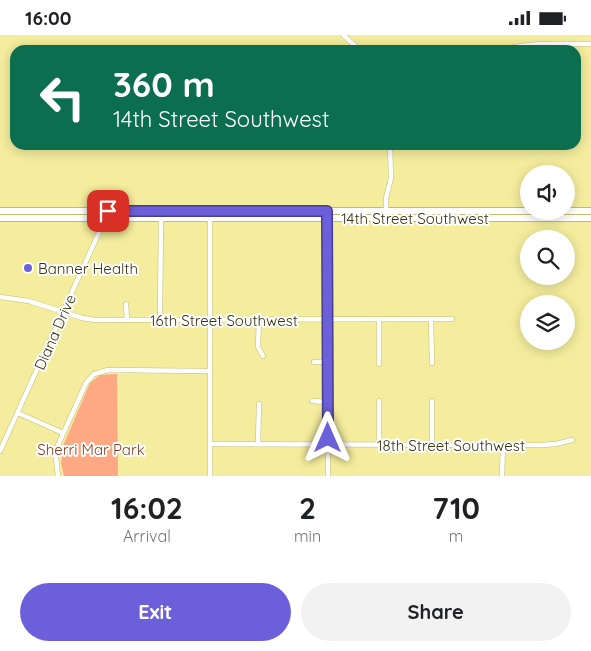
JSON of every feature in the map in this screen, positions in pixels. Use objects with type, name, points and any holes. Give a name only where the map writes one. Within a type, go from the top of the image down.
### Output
[{"type":"main road","name":"14th Street Southwest","points":[[0,211],[161,217],[210,214]]},
{"type":"main road","name":"14th Street Southwest","points":[[386,215],[520,211]]},
{"type":"main road","points":[[575,211],[591,211]]},
{"type":"main road","name":"14th Street Southwest","points":[[0,218],[107,214],[210,214],[591,218]]},
{"type":"street","points":[[343,35],[354,45]]},
{"type":"street","points":[[520,45],[591,44]]},
{"type":"street","points":[[386,215],[386,197],[390,178],[390,150]]},
{"type":"street","name":"Diana Drive","points":[[0,451],[107,214]]},
{"type":"street","points":[[210,214],[210,476]]},
{"type":"street","points":[[327,215],[328,476]]},
{"type":"street","points":[[160,320],[161,217]]},
{"type":"street","name":"16th Street Southwest","points":[[0,297],[29,301],[88,319],[452,319]]},
{"type":"street","points":[[126,305],[127,320]]},
{"type":"street","points":[[258,319],[258,347],[263,356]]},
{"type":"street","points":[[379,319],[379,364]]},
{"type":"street","points":[[431,320],[432,363]]},
{"type":"street","points":[[314,362],[328,362]]},
{"type":"street","points":[[58,476],[56,453],[63,433],[90,377],[97,373],[108,371],[210,371]]},
{"type":"street","points":[[312,401],[328,402]]},
{"type":"street","points":[[379,401],[379,444]]},
{"type":"street","points":[[432,401],[432,444]]},
{"type":"street","points":[[258,444],[259,404]]},
{"type":"street","points":[[18,413],[63,433]]},
{"type":"street","name":"18th Street Southwest","points":[[210,444],[541,445],[572,440]]},
{"type":"street","points":[[502,476],[503,444]]},
{"type":"green space","name":"Sherri Mar Park","points":[[117,374],[118,476],[64,476],[61,463],[63,446],[90,383],[100,375]]},
{"type":"place","name":"Banner Health","points":[[28,268]]},
{"type":"route","points":[[108,211],[327,211],[328,438]]}]
